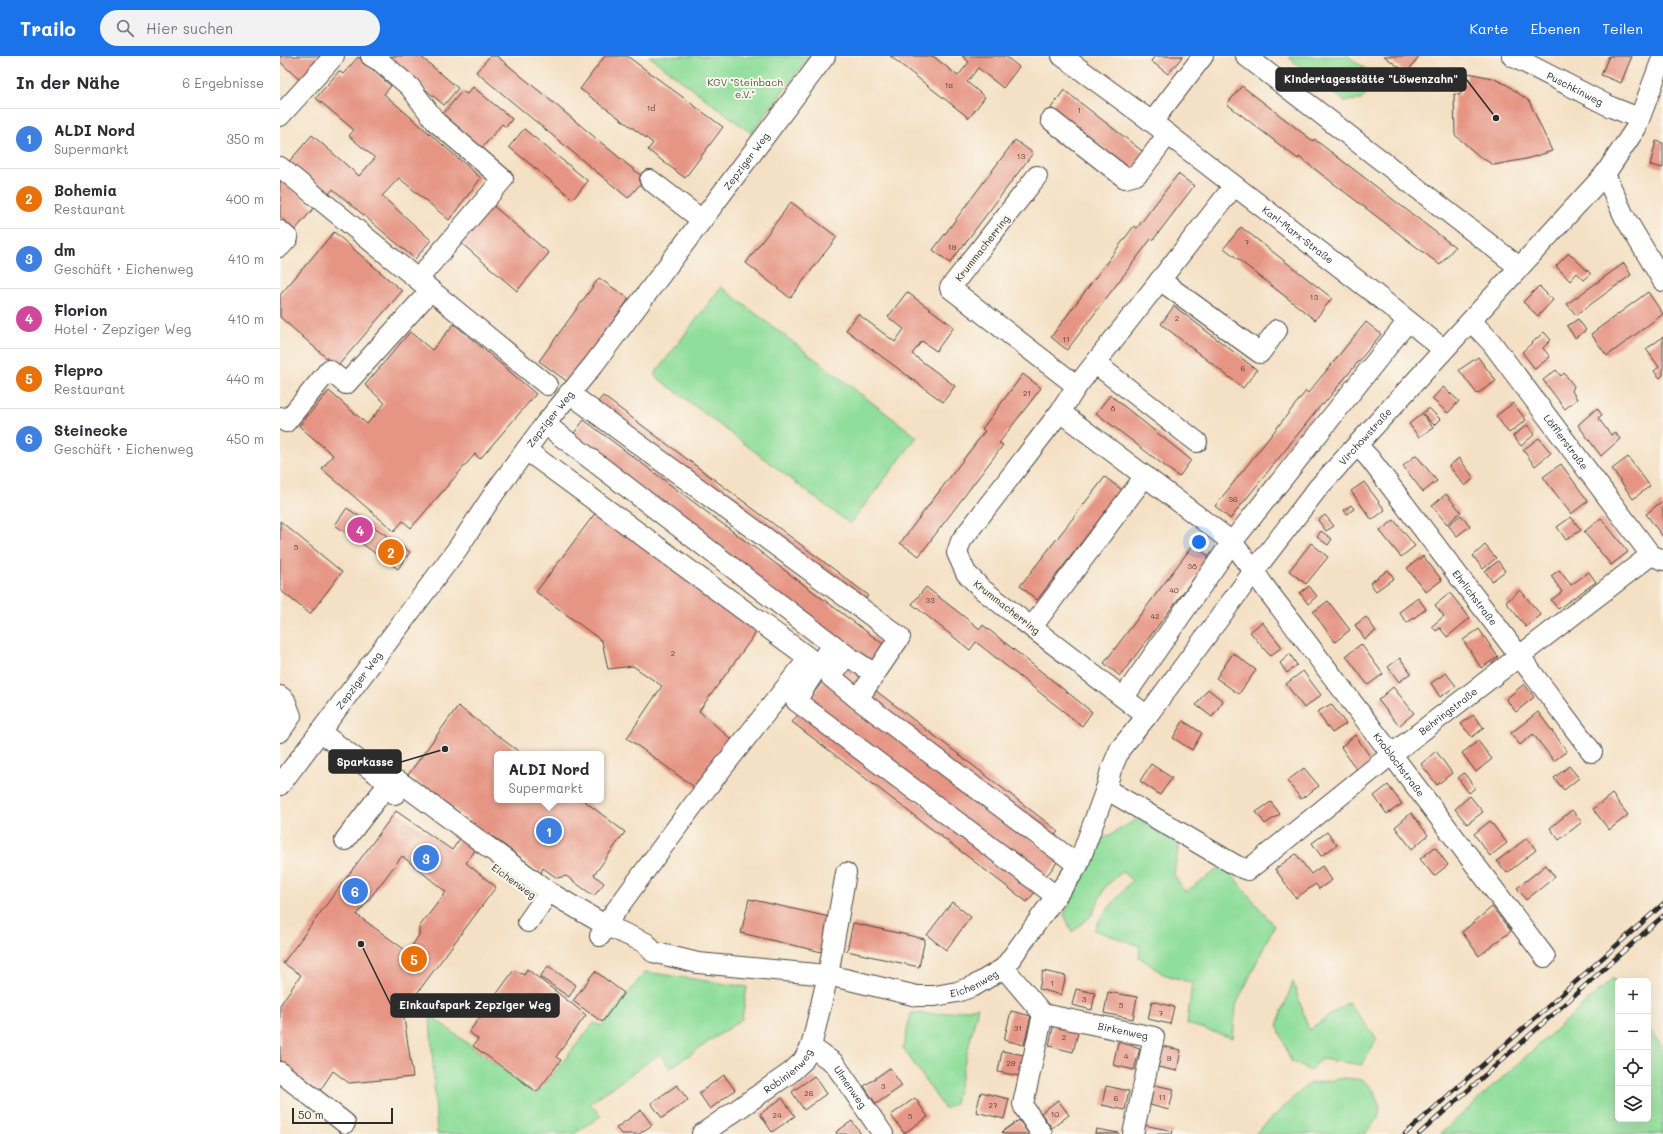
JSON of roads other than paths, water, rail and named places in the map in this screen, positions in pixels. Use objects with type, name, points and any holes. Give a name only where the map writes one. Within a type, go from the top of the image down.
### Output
[{"type":"street","points":[[280,116],[334,56]]},
{"type":"street","points":[[280,418],[286,422],[329,370],[346,384],[424,285],[503,179],[436,122],[410,87],[381,62],[371,56]]},
{"type":"street","name":"Zepziger Weg","points":[[280,785],[458,548],[545,424],[594,364],[826,56]]},
{"type":"street","points":[[1152,122],[1203,56]]},
{"type":"street","points":[[1246,56],[1519,267]]},
{"type":"street","name":"Puschkinweg","points":[[1512,56],[1611,107],[1639,118]]},
{"type":"street","name":"Virchowstraße","points":[[1147,716],[1254,571],[1318,488],[1443,349],[1605,174],[1636,128],[1662,56]]},
{"type":"street","name":"Karl-Marx-Straße","points":[[1068,58],[1168,134],[1443,349]]},
{"type":"street","points":[[1051,120],[1125,178],[1136,175],[1142,169],[1168,134]]},
{"type":"street","points":[[280,167],[547,386]]},
{"type":"street","points":[[1605,174],[1624,216],[1663,280]]},
{"type":"street","name":"Krummacherring","points":[[1037,176],[950,288],[1077,386]]},
{"type":"street","points":[[650,180],[702,220]]},
{"type":"street","name":"Krummacherring","points":[[1147,716],[983,590],[966,573],[958,553],[962,541],[1060,412],[1077,386],[1096,364],[1234,186]]},
{"type":"street","points":[[280,231],[288,238],[280,247]]},
{"type":"street","points":[[1160,280],[1260,353],[1278,330]]},
{"type":"street","name":"Löfflerstraße","points":[[1471,320],[1491,342],[1657,557]]},
{"type":"street","points":[[1124,697],[1232,542],[1408,321]]},
{"type":"street","points":[[1096,364],[1197,442]]},
{"type":"street","points":[[569,393],[900,637],[858,700]]},
{"type":"street","points":[[1060,412],[1232,542],[1254,571]]},
{"type":"street","points":[[545,424],[839,650],[875,674]]},
{"type":"street","name":"Ehrlichstraße","points":[[1356,445],[1370,459],[1592,752]]},
{"type":"street","points":[[526,450],[809,658],[694,804],[603,931]]},
{"type":"street","points":[[1032,627],[1145,476]]},
{"type":"street","name":"Behringstraße","points":[[1106,789],[1237,866],[1248,870],[1392,754],[1520,657],[1657,557]]},
{"type":"street","name":"Knoblochstraße","points":[[1254,571],[1545,957]]},
{"type":"street","points":[[839,650],[831,677],[858,700],[1078,865]]},
{"type":"street","points":[[839,650],[796,701],[1056,896]]},
{"type":"street","points":[[280,696],[285,700],[291,716],[280,732]]},
{"type":"street","name":"Eichenweg","points":[[320,732],[389,783],[392,792],[542,902],[568,919],[646,943],[654,952],[698,963],[828,975],[917,996],[935,996],[974,986],[1004,968],[1078,865],[1106,789],[1110,770],[1120,750],[1147,716]]},
{"type":"street","name":"Eichenweg","points":[[389,783],[400,782],[603,931]]},
{"type":"street","points":[[345,840],[389,783]]},
{"type":"street","name":"Robinienweg","points":[[702,1134],[790,1073],[803,1061],[811,1048],[828,975],[846,873]]},
{"type":"street","points":[[528,922],[542,902]]},
{"type":"street","points":[[1004,968],[1043,1014],[1023,1104],[1042,1134]]},
{"type":"street","name":"Birkenweg","points":[[1043,1014],[1154,1037],[1133,1134]]},
{"type":"street","name":"Ulmenweg","points":[[811,1048],[834,1063],[883,1134]]},
{"type":"street","points":[[280,1072],[345,1123]]},
{"type":"railway","points":[[1405,1134],[1663,904]]},
{"type":"railway","points":[[1419,1134],[1663,916]]},
{"type":"place","name":"Kindertagesstätte \"Löwenzahn\"","points":[[1496,118]]},
{"type":"place","name":"Florion","points":[[360,530]]},
{"type":"place","name":"Bohemia","points":[[391,552]]},
{"type":"place","name":"Sparkasse","points":[[445,749]]},
{"type":"place","name":"ALDI Nord","points":[[549,831]]},
{"type":"place","name":"dm","points":[[426,858]]},
{"type":"place","name":"Steinecke","points":[[355,891]]},
{"type":"place","name":"Einkaufspark Zepziger Weg","points":[[361,944]]},
{"type":"place","name":"Flepro","points":[[414,959]]},
{"type":"park label","name":"KGV \"Steinbach e.V.\"","points":[[745,88]]}]
